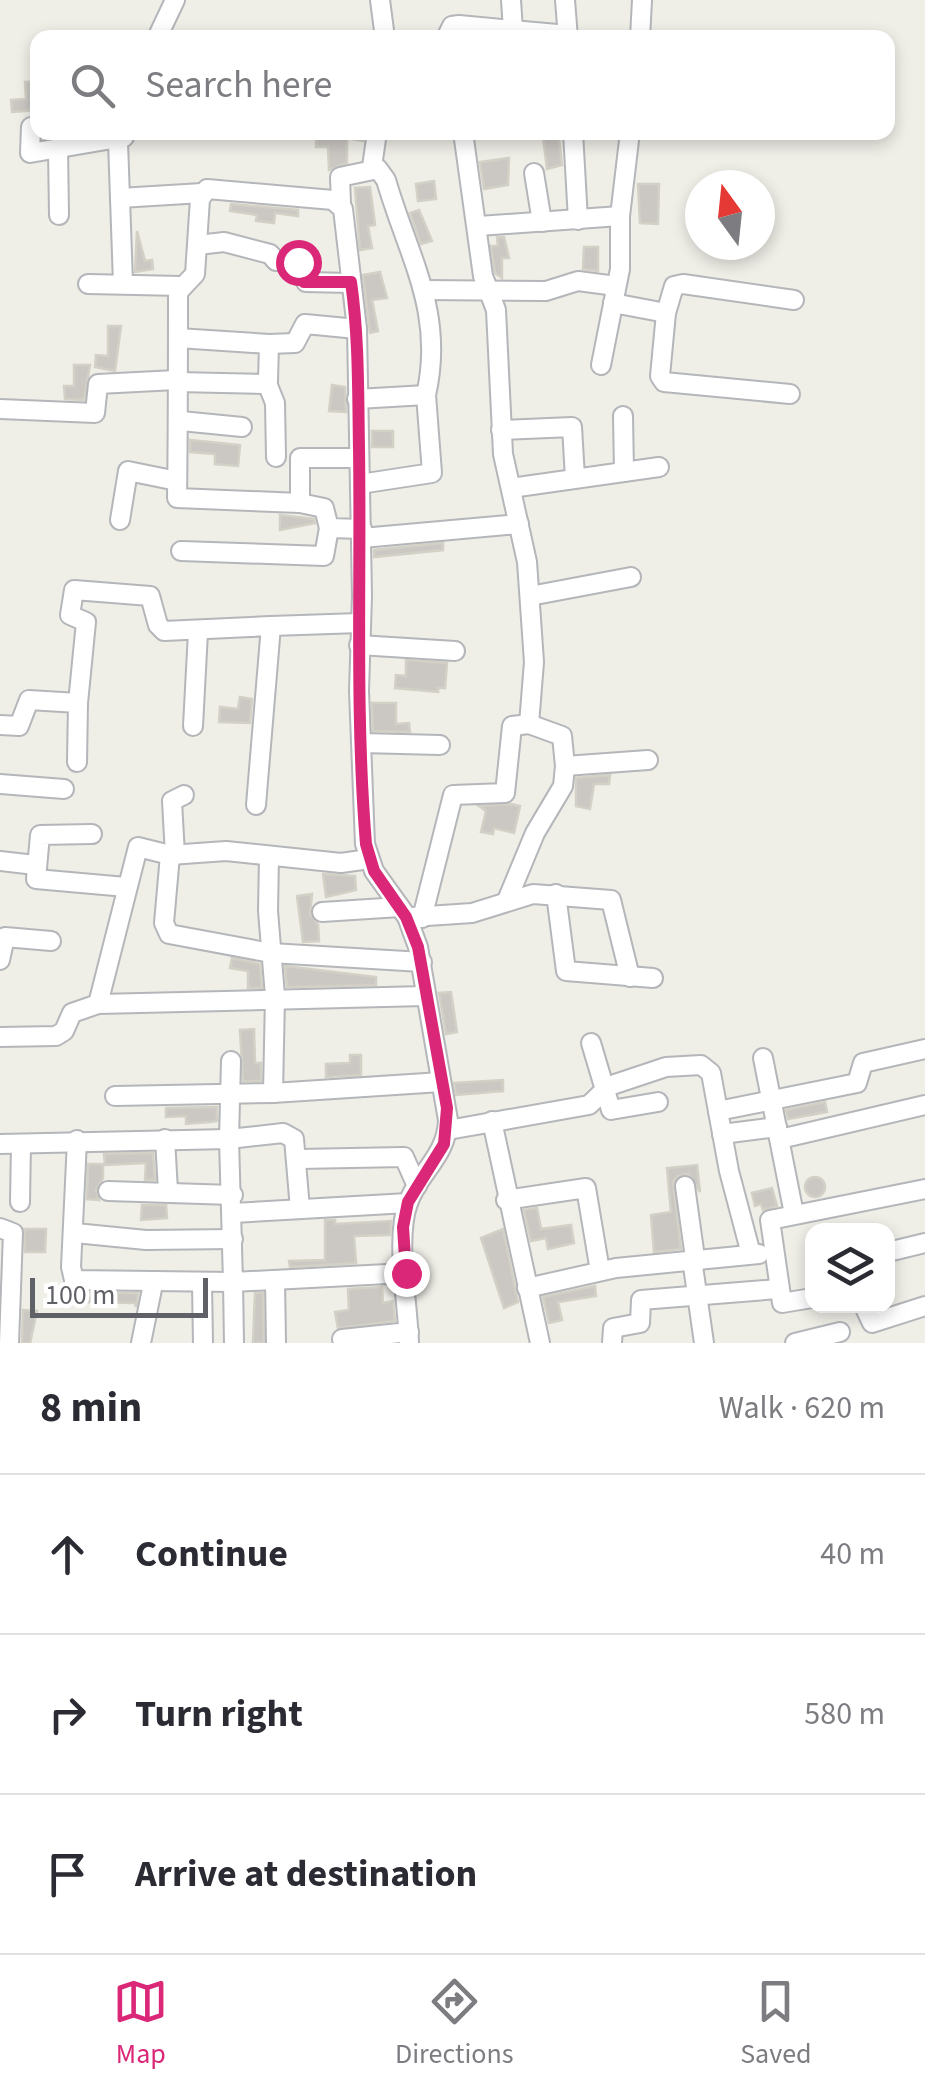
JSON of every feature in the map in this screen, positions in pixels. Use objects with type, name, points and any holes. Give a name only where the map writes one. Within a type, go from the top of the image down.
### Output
[{"type":"street","points":[[162,30],[175,0]]},
{"type":"street","points":[[380,0],[385,30]]},
{"type":"street","points":[[450,30],[460,25],[513,30],[510,0]]},
{"type":"street","points":[[565,0],[568,30]]},
{"type":"street","points":[[640,30],[642,0]]},
{"type":"street","points":[[30,140],[30,153],[106,140]]},
{"type":"street","points":[[122,140],[123,283]]},
{"type":"street","points":[[372,167],[376,140]]},
{"type":"street","points":[[464,140],[487,289],[496,310],[501,430],[530,596],[534,662],[529,724]]},
{"type":"street","points":[[573,140],[578,220]]},
{"type":"street","points":[[600,365],[614,294],[629,140]]},
{"type":"street","points":[[58,149],[59,215]]},
{"type":"street","points":[[342,1339],[409,1337],[403,1227],[412,1194],[439,1154],[448,1130],[422,962],[409,914],[368,859],[359,645],[362,534],[357,329],[340,177],[372,167]]},
{"type":"street","points":[[360,484],[432,473],[426,395],[430,334],[426,290],[386,180],[372,167]]},
{"type":"street","points":[[534,173],[542,222]]},
{"type":"street","points":[[120,198],[224,188],[341,204]]},
{"type":"street","points":[[88,284],[182,286],[192,280],[202,193]]},
{"type":"street","points":[[479,226],[620,216]]},
{"type":"street","points":[[198,245],[224,242],[272,254],[276,261],[298,262],[306,282],[351,282]]},
{"type":"street","points":[[426,290],[546,291],[578,281],[666,312]]},
{"type":"street","points":[[181,552],[319,557],[327,553],[329,528],[324,508],[300,503],[177,498],[181,420],[176,381],[182,286]]},
{"type":"street","points":[[790,394],[661,380],[666,312],[674,286],[794,300]]},
{"type":"street","points":[[178,338],[295,343],[305,324],[357,329]]},
{"type":"street","points":[[268,344],[267,383],[274,403],[267,457],[359,458]]},
{"type":"street","points":[[0,409],[95,412],[98,384],[267,383]]},
{"type":"street","points":[[358,399],[426,395]]},
{"type":"street","points":[[623,416],[624,472]]},
{"type":"street","points":[[181,420],[242,427]]},
{"type":"street","points":[[501,430],[572,428],[575,478]]},
{"type":"street","points":[[300,458],[300,503]]},
{"type":"street","points":[[510,488],[659,467]]},
{"type":"street","points":[[120,520],[125,473],[177,481]]},
{"type":"street","points":[[329,528],[362,534],[520,524]]},
{"type":"street","points":[[530,596],[631,577]]},
{"type":"street","points":[[77,762],[86,622],[70,614],[74,590],[150,596],[160,629],[198,632],[360,623]]},
{"type":"street","points":[[256,805],[272,626]]},
{"type":"street","points":[[192,726],[198,632]]},
{"type":"street","points":[[359,645],[454,651]]},
{"type":"street","points":[[0,725],[19,726],[29,700],[78,703]]},
{"type":"street","points":[[409,914],[453,795],[505,793],[512,726],[529,724],[562,736],[563,786],[535,833],[508,898]]},
{"type":"street","points":[[362,743],[440,746]]},
{"type":"street","points":[[565,766],[648,760]]},
{"type":"street","points":[[0,784],[64,788]]},
{"type":"street","points":[[184,795],[172,801],[173,855],[164,923],[169,934],[271,952],[422,962]]},
{"type":"street","points":[[92,834],[40,835],[38,882],[126,887]]},
{"type":"street","points":[[98,1004],[138,847],[173,855],[226,851],[341,863],[368,859]]},
{"type":"street","points":[[269,857],[276,996],[273,1093]]},
{"type":"street","points":[[0,860],[36,865]]},
{"type":"street","points":[[322,912],[472,913],[508,898],[556,894],[614,901],[630,976]]},
{"type":"street","points":[[556,894],[566,971],[653,978]]},
{"type":"street","points":[[0,960],[5,937],[51,941]]},
{"type":"street","points":[[0,1037],[56,1036],[64,1032],[72,1013],[98,1004],[276,996],[425,996]]},
{"type":"street","points":[[591,1043],[611,1110],[658,1102]]},
{"type":"street","points":[[718,1111],[857,1083],[863,1063],[925,1049]]},
{"type":"street","points":[[763,1058],[794,1214]]},
{"type":"street","points":[[231,1061],[234,1343]]},
{"type":"street","points":[[448,1130],[589,1105],[604,1091],[666,1066],[702,1065],[711,1073],[751,1254]]},
{"type":"street","points":[[116,1096],[273,1093],[441,1082]]},
{"type":"street","points":[[722,1134],[779,1133],[925,1106]]},
{"type":"street","points":[[492,1121],[506,1200],[540,1343]]},
{"type":"street","points":[[0,1144],[290,1134],[299,1159],[300,1209]]},
{"type":"street","points":[[165,1139],[168,1191]]},
{"type":"street","points":[[76,1140],[76,1233],[70,1266],[74,1280],[202,1283],[406,1273]]},
{"type":"street","points":[[20,1202],[21,1144]]},
{"type":"street","points":[[299,1159],[404,1157],[412,1194]]},
{"type":"street","points":[[685,1186],[704,1343]]},
{"type":"street","points":[[506,1200],[586,1188],[600,1271]]},
{"type":"street","points":[[805,1299],[782,1303],[770,1220],[925,1189]]},
{"type":"street","points":[[108,1191],[168,1191],[233,1204],[300,1209],[412,1194]]},
{"type":"street","points":[[0,1228],[13,1233],[8,1343]]},
{"type":"street","points":[[76,1233],[146,1240],[234,1239]]},
{"type":"street","points":[[895,1250],[925,1243]]},
{"type":"street","points":[[527,1288],[600,1271],[775,1252]]},
{"type":"street","points":[[275,1280],[276,1343]]},
{"type":"street","points":[[202,1283],[203,1343]]},
{"type":"street","points":[[141,1343],[153,1284]]},
{"type":"street","points":[[612,1343],[614,1328],[640,1322],[641,1300],[778,1289]]},
{"type":"street","points":[[867,1313],[872,1323],[925,1306]]},
{"type":"street","points":[[806,1342],[840,1332]]},
{"type":"building","points":[[25,82],[30,82],[30,111],[12,112],[11,100],[26,99]]},
{"type":"building","points":[[316,140],[347,140],[347,163],[329,170],[328,147],[316,147]]},
{"type":"building","points":[[543,140],[559,140],[562,165],[547,169]]},
{"type":"building","points":[[509,158],[508,185],[484,189],[480,162]]},
{"type":"building","points":[[434,181],[436,199],[418,201],[416,184]]},
{"type":"building","points":[[638,184],[659,184],[658,224],[640,223]]},
{"type":"building","points":[[370,187],[375,225],[368,226],[372,248],[360,250],[355,188]]},
{"type":"building","points":[[231,204],[298,210],[298,216],[275,213],[274,223],[256,221],[257,215],[230,211]]},
{"type":"building","points":[[419,210],[432,241],[421,244],[410,213]]},
{"type":"building","points":[[137,231],[145,261],[152,260],[153,269],[135,272]]},
{"type":"building","points":[[497,237],[504,237],[509,258],[502,258],[502,278],[495,273],[491,246],[498,246]]},
{"type":"building","points":[[584,247],[598,247],[598,271],[583,269]]},
{"type":"building","points":[[380,272],[387,298],[372,300],[378,331],[370,333],[363,275]]},
{"type":"building","points":[[108,326],[121,326],[115,371],[95,367],[96,355],[108,356]]},
{"type":"building","points":[[74,365],[90,365],[84,400],[65,399],[64,386],[74,386]]},
{"type":"building","points":[[332,385],[345,387],[346,412],[329,411]]},
{"type":"building","points":[[372,431],[393,431],[393,447],[372,447]]},
{"type":"building","points":[[190,440],[240,445],[238,466],[215,464],[215,454],[190,452]]},
{"type":"building","points":[[280,515],[314,519],[315,523],[280,530]]},
{"type":"building","points":[[443,543],[443,550],[374,557],[374,550]]},
{"type":"building","points":[[406,660],[447,663],[445,688],[438,688],[438,692],[395,688],[396,675],[406,676]]},
{"type":"building","points":[[240,697],[252,699],[250,723],[219,722],[220,707],[238,709]]},
{"type":"building","points":[[372,703],[396,703],[396,724],[409,723],[410,732],[373,731]]},
{"type":"building","points":[[610,775],[609,784],[594,784],[590,809],[576,806],[576,778]]},
{"type":"building","points":[[479,806],[520,806],[514,833],[494,828],[493,834],[481,832],[486,811]]},
{"type":"building","points":[[323,874],[355,876],[356,890],[326,897]]},
{"type":"building","points":[[312,894],[310,914],[318,924],[319,941],[303,942],[297,896]]},
{"type":"building","points":[[232,958],[260,964],[262,988],[248,988],[248,971],[230,968]]},
{"type":"building","points":[[285,966],[376,977],[376,985],[287,987]]},
{"type":"building","points":[[451,992],[457,1032],[446,1034],[439,993]]},
{"type":"building","points":[[254,1029],[255,1063],[261,1063],[261,1081],[243,1081],[240,1030]]},
{"type":"building","points":[[350,1055],[361,1055],[361,1075],[326,1077],[326,1064],[350,1063]]},
{"type":"building","points":[[503,1080],[503,1091],[456,1095],[454,1083]]},
{"type":"building","points":[[825,1102],[827,1112],[788,1119],[786,1110]]},
{"type":"building","points":[[217,1107],[217,1121],[186,1124],[186,1116],[166,1117],[166,1108]]},
{"type":"building","points":[[153,1153],[155,1180],[145,1180],[146,1163],[105,1165],[104,1154]]},
{"type":"building","points":[[88,1164],[103,1164],[103,1178],[96,1190],[99,1200],[87,1199]]},
{"type":"building","points":[[697,1165],[700,1192],[689,1174],[678,1176],[673,1182],[681,1249],[654,1252],[651,1215],[671,1212],[667,1168]]},
{"type":"building","points":[[811,1177],[819,1177],[825,1187],[819,1197],[811,1197],[805,1191],[805,1183]]},
{"type":"building","points":[[772,1188],[777,1206],[763,1210],[761,1204],[755,1206],[752,1193]]},
{"type":"building","points":[[142,1205],[166,1205],[167,1218],[141,1220]]},
{"type":"building","points":[[537,1208],[541,1229],[571,1225],[574,1243],[548,1249],[546,1238],[531,1241],[524,1210]]},
{"type":"building","points":[[325,1220],[335,1220],[335,1224],[391,1221],[390,1235],[354,1236],[356,1263],[290,1267],[289,1261],[325,1260]]},
{"type":"building","points":[[24,1229],[46,1229],[45,1252],[25,1252]]},
{"type":"building","points":[[503,1229],[518,1302],[504,1308],[481,1238]]},
{"type":"building","points":[[595,1286],[596,1296],[558,1302],[562,1320],[549,1323],[543,1297]]},
{"type":"building","points":[[382,1287],[383,1303],[393,1301],[395,1321],[338,1328],[335,1312],[349,1310],[348,1289]]},
{"type":"building","points":[[77,1293],[138,1293],[136,1307],[135,1303],[76,1302]]},
{"type":"building","points":[[255,1293],[263,1293],[264,1343],[253,1343]]},
{"type":"building","points":[[23,1310],[37,1311],[30,1343],[22,1343]]},
{"type":"route","points":[[298,262],[304,282],[351,282],[357,329],[362,538],[359,691],[366,844],[378,879],[406,917],[418,947],[432,1045],[447,1108],[444,1144],[408,1202],[403,1227],[406,1273]]}]
